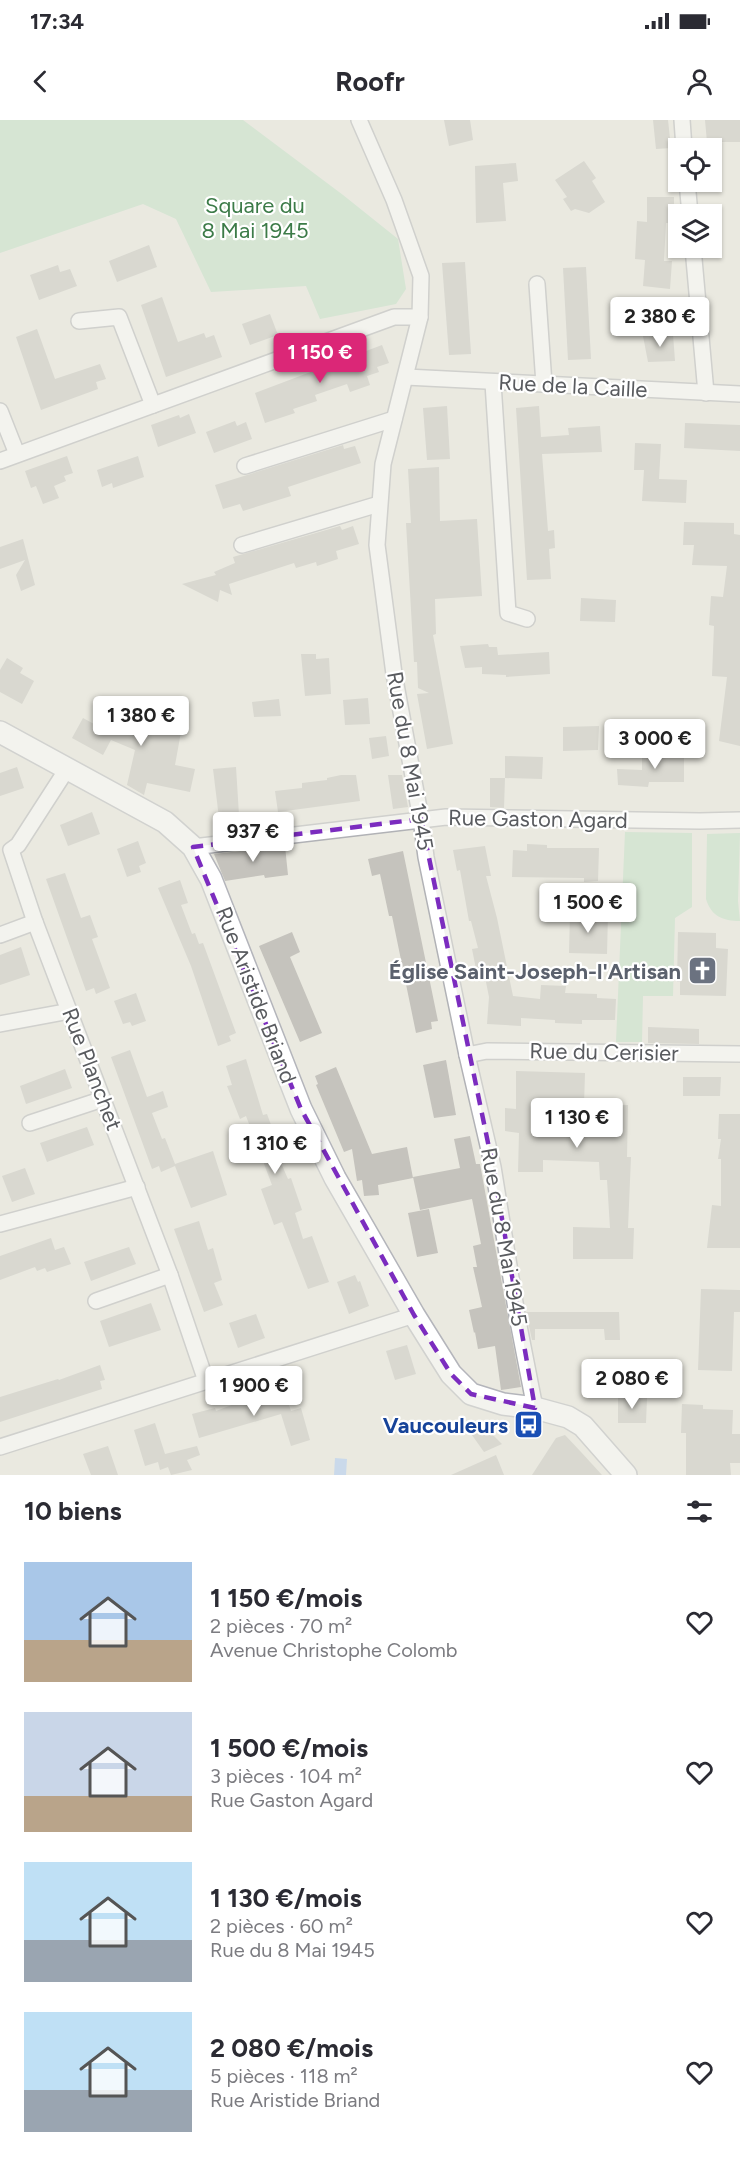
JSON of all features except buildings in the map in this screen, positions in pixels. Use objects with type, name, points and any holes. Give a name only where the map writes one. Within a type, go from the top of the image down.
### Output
[{"type":"street","name":"Rue du 8 Mai 1945","points":[[359,120],[394,200],[421,276],[420,317],[383,464],[379,504],[377,545],[394,674],[426,857],[467,1055],[494,1167],[518,1321],[535,1408]]},
{"type":"street","points":[[682,120],[683,138]]},
{"type":"street","points":[[694,258],[706,393]]},
{"type":"street","points":[[537,284],[544,384]]},
{"type":"street","points":[[79,321],[119,317],[153,405]]},
{"type":"street","points":[[0,461],[394,318],[420,317]]},
{"type":"street","name":"Rue de la Caille","points":[[406,377],[740,394]]},
{"type":"street","points":[[492,383],[508,613],[527,619]]},
{"type":"street","points":[[0,411],[17,454]]},
{"type":"street","points":[[245,466],[394,419]]},
{"type":"street","points":[[242,544],[379,504]]},
{"type":"street","name":"Rue Aristide Briand","points":[[0,732],[165,822],[194,847],[211,879],[301,1109],[335,1178],[451,1374],[471,1394],[503,1404],[535,1408],[568,1417],[583,1426],[626,1475]]},
{"type":"street","name":"Rue Planchet","points":[[67,769],[18,845],[5,850],[70,1011],[137,1187],[206,1381]]},
{"type":"street","name":"Rue Gaston Agard","points":[[194,847],[421,819],[740,820]]},
{"type":"street","points":[[0,935],[35,922]]},
{"type":"street","points":[[0,1024],[70,1011]]},
{"type":"street","name":"Rue du Cerisier","points":[[467,1055],[487,1051],[740,1054]]},
{"type":"street","points":[[30,1123],[103,1099]]},
{"type":"street","points":[[0,1224],[137,1187]]},
{"type":"street","points":[[96,1301],[170,1275]]},
{"type":"street","points":[[0,1447],[414,1315]]},
{"type":"highlighted area","points":[[421,819],[493,1167],[535,1408],[471,1394],[451,1374],[414,1315],[301,1109],[193,847]]},
{"type":"green space","name":"Square du 8 Mai 1945","points":[[0,120],[243,120],[398,239],[406,289],[396,304],[320,319],[306,286],[211,292],[176,219],[143,204],[0,253]]},
{"type":"green space","points":[[625,832],[692,833],[692,907],[675,918],[673,996],[643,996],[642,1042],[616,1042]]},
{"type":"green space","points":[[740,833],[738,901],[740,921],[718,916],[711,910],[706,899],[707,834]]},
{"type":"water","points":[[335,1458],[347,1459],[346,1475],[334,1475]]},
{"type":"place","name":"Église Saint-Joseph-l'Artisan","points":[[702,971]]},
{"type":"place","name":"Vaucouleurs","points":[[529,1425]]}]
